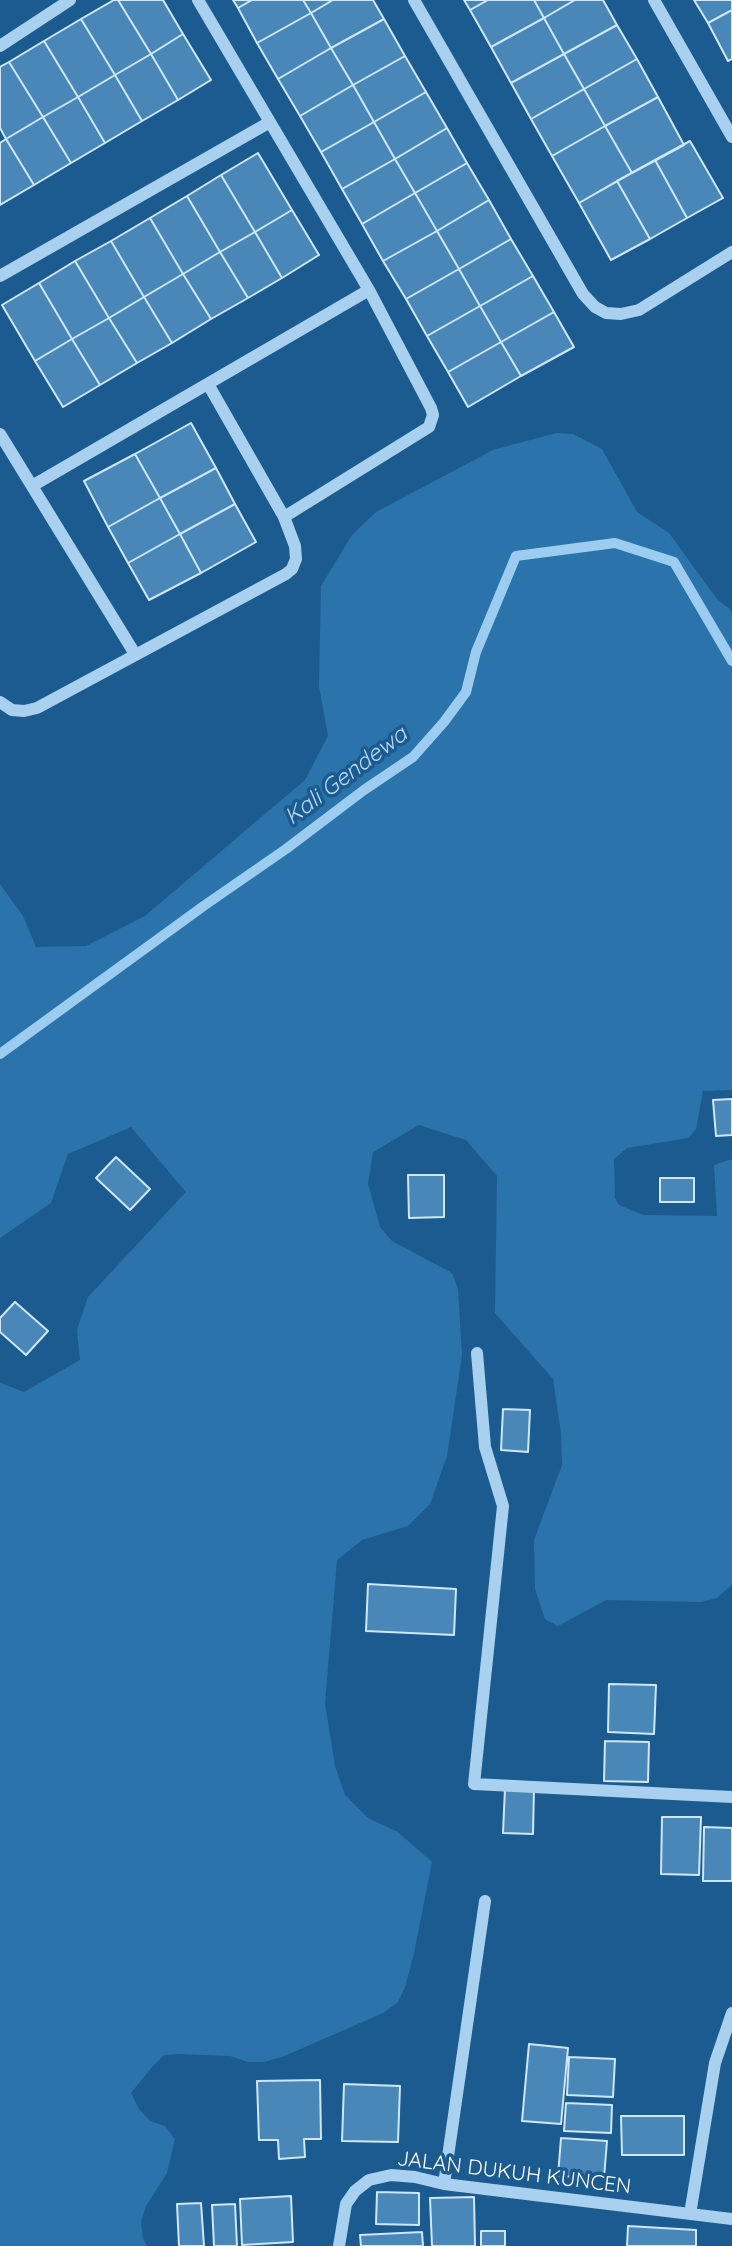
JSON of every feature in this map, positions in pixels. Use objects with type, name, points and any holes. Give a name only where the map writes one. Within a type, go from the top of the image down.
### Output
[{"type":"street","points":[[0,46],[70,0]]},
{"type":"street","points":[[198,0],[369,290],[431,408],[429,427],[284,517]]},
{"type":"street","points":[[414,0],[583,295],[595,307],[606,313],[621,314],[639,310],[732,252]]},
{"type":"street","points":[[653,0],[732,137]]},
{"type":"street","points":[[0,276],[270,122]]},
{"type":"street","points":[[32,486],[369,290]]},
{"type":"street","points":[[0,702],[12,710],[37,708],[292,569],[296,559],[295,547],[284,517],[208,384]]},
{"type":"street","points":[[0,434],[135,654]]},
{"type":"street","points":[[477,1353],[485,1447],[503,1506],[474,1784],[732,1797]]},
{"type":"street","points":[[444,2184],[485,1901]]},
{"type":"street","points":[[690,2214],[715,2063],[732,2013]]},
{"type":"street","name":"JALAN DUKUH KUNCEN","points":[[339,2246],[346,2204],[355,2190],[369,2179],[391,2175],[444,2184],[732,2219]]},
{"type":"shaded area","points":[[556,433],[573,434],[602,449],[637,512],[669,533],[717,599],[732,611],[732,1090],[703,1091],[696,1129],[688,1138],[627,1148],[614,1159],[615,1198],[619,1205],[643,1215],[717,1216],[714,1165],[732,1159],[732,1585],[717,1598],[701,1602],[606,1600],[558,1626],[545,1619],[535,1589],[534,1540],[562,1465],[561,1433],[553,1379],[495,1313],[497,1176],[466,1140],[419,1125],[373,1152],[368,1184],[380,1227],[392,1241],[452,1273],[458,1289],[462,1355],[447,1456],[430,1504],[408,1526],[362,1540],[337,1560],[325,1703],[335,1766],[345,1795],[368,1818],[398,1832],[432,1862],[405,1987],[398,2002],[383,2013],[282,2057],[264,2062],[248,2062],[230,2056],[164,2055],[152,2067],[131,2093],[139,2109],[150,2121],[165,2126],[175,2139],[167,2173],[146,2206],[141,2222],[147,2246],[0,2246],[0,1383],[24,1392],[80,1360],[77,1330],[88,1297],[186,1192],[131,1127],[68,1154],[51,1203],[0,1238],[0,884],[23,916],[36,947],[86,946],[145,916],[305,780],[328,736],[319,686],[321,586],[352,535],[376,512],[493,450]]},
{"type":"building","points":[[118,0],[151,54],[115,75],[81,19]]},
{"type":"building","points":[[118,0],[163,0],[183,34],[151,54]]},
{"type":"building","points":[[233,0],[252,0],[238,8]]},
{"type":"building","points":[[252,0],[303,0],[311,13],[257,43],[238,8]]},
{"type":"building","points":[[303,0],[333,0],[311,13]]},
{"type":"building","points":[[333,0],[373,0],[384,19],[331,48],[311,13]]},
{"type":"building","points":[[464,0],[488,0],[470,10]]},
{"type":"building","points":[[488,0],[534,0],[544,18],[491,47],[470,10]]},
{"type":"building","points":[[534,0],[575,0],[544,18]]},
{"type":"building","points":[[575,0],[603,0],[617,25],[564,54],[544,18]]},
{"type":"building","points":[[694,0],[732,0],[732,10],[708,23]]},
{"type":"building","points":[[732,10],[732,59],[728,61],[708,23]]},
{"type":"building","points":[[311,13],[331,48],[278,79],[257,43]]},
{"type":"building","points":[[544,18],[564,54],[511,83],[491,47]]},
{"type":"building","points":[[81,19],[115,75],[78,97],[44,41]]},
{"type":"building","points":[[384,19],[405,56],[353,85],[331,48]]},
{"type":"building","points":[[617,25],[637,59],[584,89],[564,54]]},
{"type":"building","points":[[183,34],[211,80],[178,100],[151,54]]},
{"type":"building","points":[[44,41],[78,97],[43,117],[9,62]]},
{"type":"building","points":[[331,48],[353,85],[300,116],[278,79]]},
{"type":"building","points":[[151,54],[178,100],[142,121],[115,75]]},
{"type":"building","points":[[564,54],[584,89],[531,119],[511,83]]},
{"type":"building","points":[[405,56],[426,92],[374,122],[353,85]]},
{"type":"building","points":[[637,59],[658,97],[605,126],[584,89]]},
{"type":"building","points":[[9,62],[43,117],[6,139],[0,128],[0,67]]},
{"type":"building","points":[[115,75],[142,121],[105,143],[78,97]]},
{"type":"building","points":[[353,85],[374,122],[321,152],[300,116]]},
{"type":"building","points":[[584,89],[605,126],[552,156],[531,119]]},
{"type":"building","points":[[426,92],[447,128],[395,159],[374,122]]},
{"type":"building","points":[[78,97],[105,143],[71,163],[43,117]]},
{"type":"building","points":[[658,97],[684,145],[632,173],[605,126]]},
{"type":"building","points":[[43,117],[71,163],[34,185],[6,139]]},
{"type":"building","points":[[374,122],[395,159],[342,189],[321,152]]},
{"type":"building","points":[[605,126],[632,173],[579,203],[552,156]]},
{"type":"building","points":[[447,128],[467,163],[415,193],[395,159]]},
{"type":"building","points":[[6,139],[34,185],[0,205],[0,143]]},
{"type":"building","points":[[690,141],[723,198],[687,218],[655,160]]},
{"type":"building","points":[[258,153],[292,210],[255,232],[221,175]]},
{"type":"building","points":[[395,159],[415,193],[362,224],[342,189]]},
{"type":"building","points":[[655,160],[687,218],[650,239],[617,181]]},
{"type":"building","points":[[467,163],[489,200],[437,231],[415,193]]},
{"type":"building","points":[[221,175],[255,232],[220,252],[187,196]]},
{"type":"building","points":[[617,181],[650,239],[611,260],[579,203]]},
{"type":"building","points":[[415,193],[437,231],[383,261],[362,224]]},
{"type":"building","points":[[187,196],[220,252],[183,274],[150,218]]},
{"type":"building","points":[[489,200],[511,239],[459,269],[437,231]]},
{"type":"building","points":[[292,210],[319,255],[282,278],[255,232]]},
{"type":"building","points":[[150,218],[183,274],[144,297],[111,241]]},
{"type":"building","points":[[437,231],[459,269],[406,299],[383,261]]},
{"type":"building","points":[[255,232],[282,278],[248,298],[220,252]]},
{"type":"building","points":[[511,239],[533,276],[480,306],[459,269]]},
{"type":"building","points":[[111,241],[144,297],[109,318],[75,261]]},
{"type":"building","points":[[220,252],[248,298],[211,319],[183,274]]},
{"type":"building","points":[[75,261],[109,318],[72,339],[39,283]]},
{"type":"building","points":[[459,269],[480,306],[427,336],[406,299]]},
{"type":"building","points":[[183,274],[211,319],[172,343],[144,297]]},
{"type":"building","points":[[533,276],[554,312],[501,342],[480,306]]},
{"type":"building","points":[[39,283],[72,339],[35,361],[2,305]]},
{"type":"building","points":[[144,297],[172,343],[137,363],[109,318]]},
{"type":"building","points":[[480,306],[501,342],[448,372],[427,336]]},
{"type":"building","points":[[554,312],[574,347],[521,376],[501,342]]},
{"type":"building","points":[[109,318],[137,363],[100,385],[72,339]]},
{"type":"building","points":[[72,339],[100,385],[63,407],[35,361]]},
{"type":"building","points":[[501,342],[521,376],[468,407],[448,372]]},
{"type":"building","points":[[191,423],[216,468],[160,498],[135,454]]},
{"type":"building","points":[[135,454],[160,498],[108,527],[84,481]]},
{"type":"building","points":[[216,468],[235,504],[180,534],[160,498]]},
{"type":"building","points":[[160,498],[180,534],[128,563],[108,527]]},
{"type":"building","points":[[235,504],[256,542],[201,573],[180,534]]},
{"type":"building","points":[[180,534],[201,573],[149,600],[128,563]]},
{"type":"building","points":[[732,1099],[732,1135],[716,1136],[713,1100]]},
{"type":"building","points":[[116,1157],[150,1189],[130,1210],[96,1178]]},
{"type":"building","points":[[408,1175],[444,1175],[444,1217],[409,1218]]},
{"type":"building","points":[[660,1178],[694,1178],[694,1202],[660,1202]]},
{"type":"building","points":[[15,1302],[48,1331],[26,1355],[0,1332],[0,1318]]},
{"type":"building","points":[[503,1409],[530,1410],[528,1452],[501,1450]]},
{"type":"building","points":[[368,1584],[456,1589],[454,1635],[366,1631]]},
{"type":"building","points":[[609,1684],[656,1685],[654,1734],[608,1732]]},
{"type":"building","points":[[605,1741],[649,1742],[648,1782],[604,1781]]},
{"type":"building","points":[[505,1788],[534,1788],[533,1834],[503,1833]]},
{"type":"building","points":[[662,1817],[701,1817],[699,1875],[661,1874]]},
{"type":"building","points":[[704,1827],[732,1828],[732,1881],[703,1881]]},
{"type":"building","points":[[529,2044],[568,2048],[561,2124],[522,2121]]},
{"type":"building","points":[[569,2057],[615,2059],[613,2097],[567,2095]]},
{"type":"building","points":[[320,2080],[321,2139],[304,2139],[305,2157],[279,2159],[278,2140],[259,2140],[257,2081]]},
{"type":"building","points":[[344,2084],[400,2086],[398,2142],[342,2141]]},
{"type":"building","points":[[566,2103],[612,2105],[611,2133],[564,2131]]},
{"type":"building","points":[[621,2116],[684,2116],[684,2155],[622,2155]]},
{"type":"building","points":[[561,2138],[607,2141],[604,2178],[558,2176]]},
{"type":"building","points":[[377,2192],[419,2193],[419,2225],[376,2224]]},
{"type":"building","points":[[291,2196],[293,2242],[242,2245],[240,2199]]},
{"type":"building","points":[[474,2197],[475,2246],[432,2246],[430,2198]]},
{"type":"building","points":[[201,2203],[204,2246],[179,2246],[177,2204]]},
{"type":"building","points":[[235,2204],[237,2246],[214,2246],[212,2205]]},
{"type":"building","points":[[628,2226],[696,2230],[696,2246],[627,2246]]},
{"type":"building","points":[[481,2231],[505,2231],[505,2246],[481,2246]]},
{"type":"building","points":[[422,2232],[423,2246],[361,2246],[360,2235]]},
{"type":"waterway","name":"Kali Gendewa","points":[[0,1054],[413,757],[466,692],[476,652],[516,556],[615,543],[674,562],[732,661]]}]
